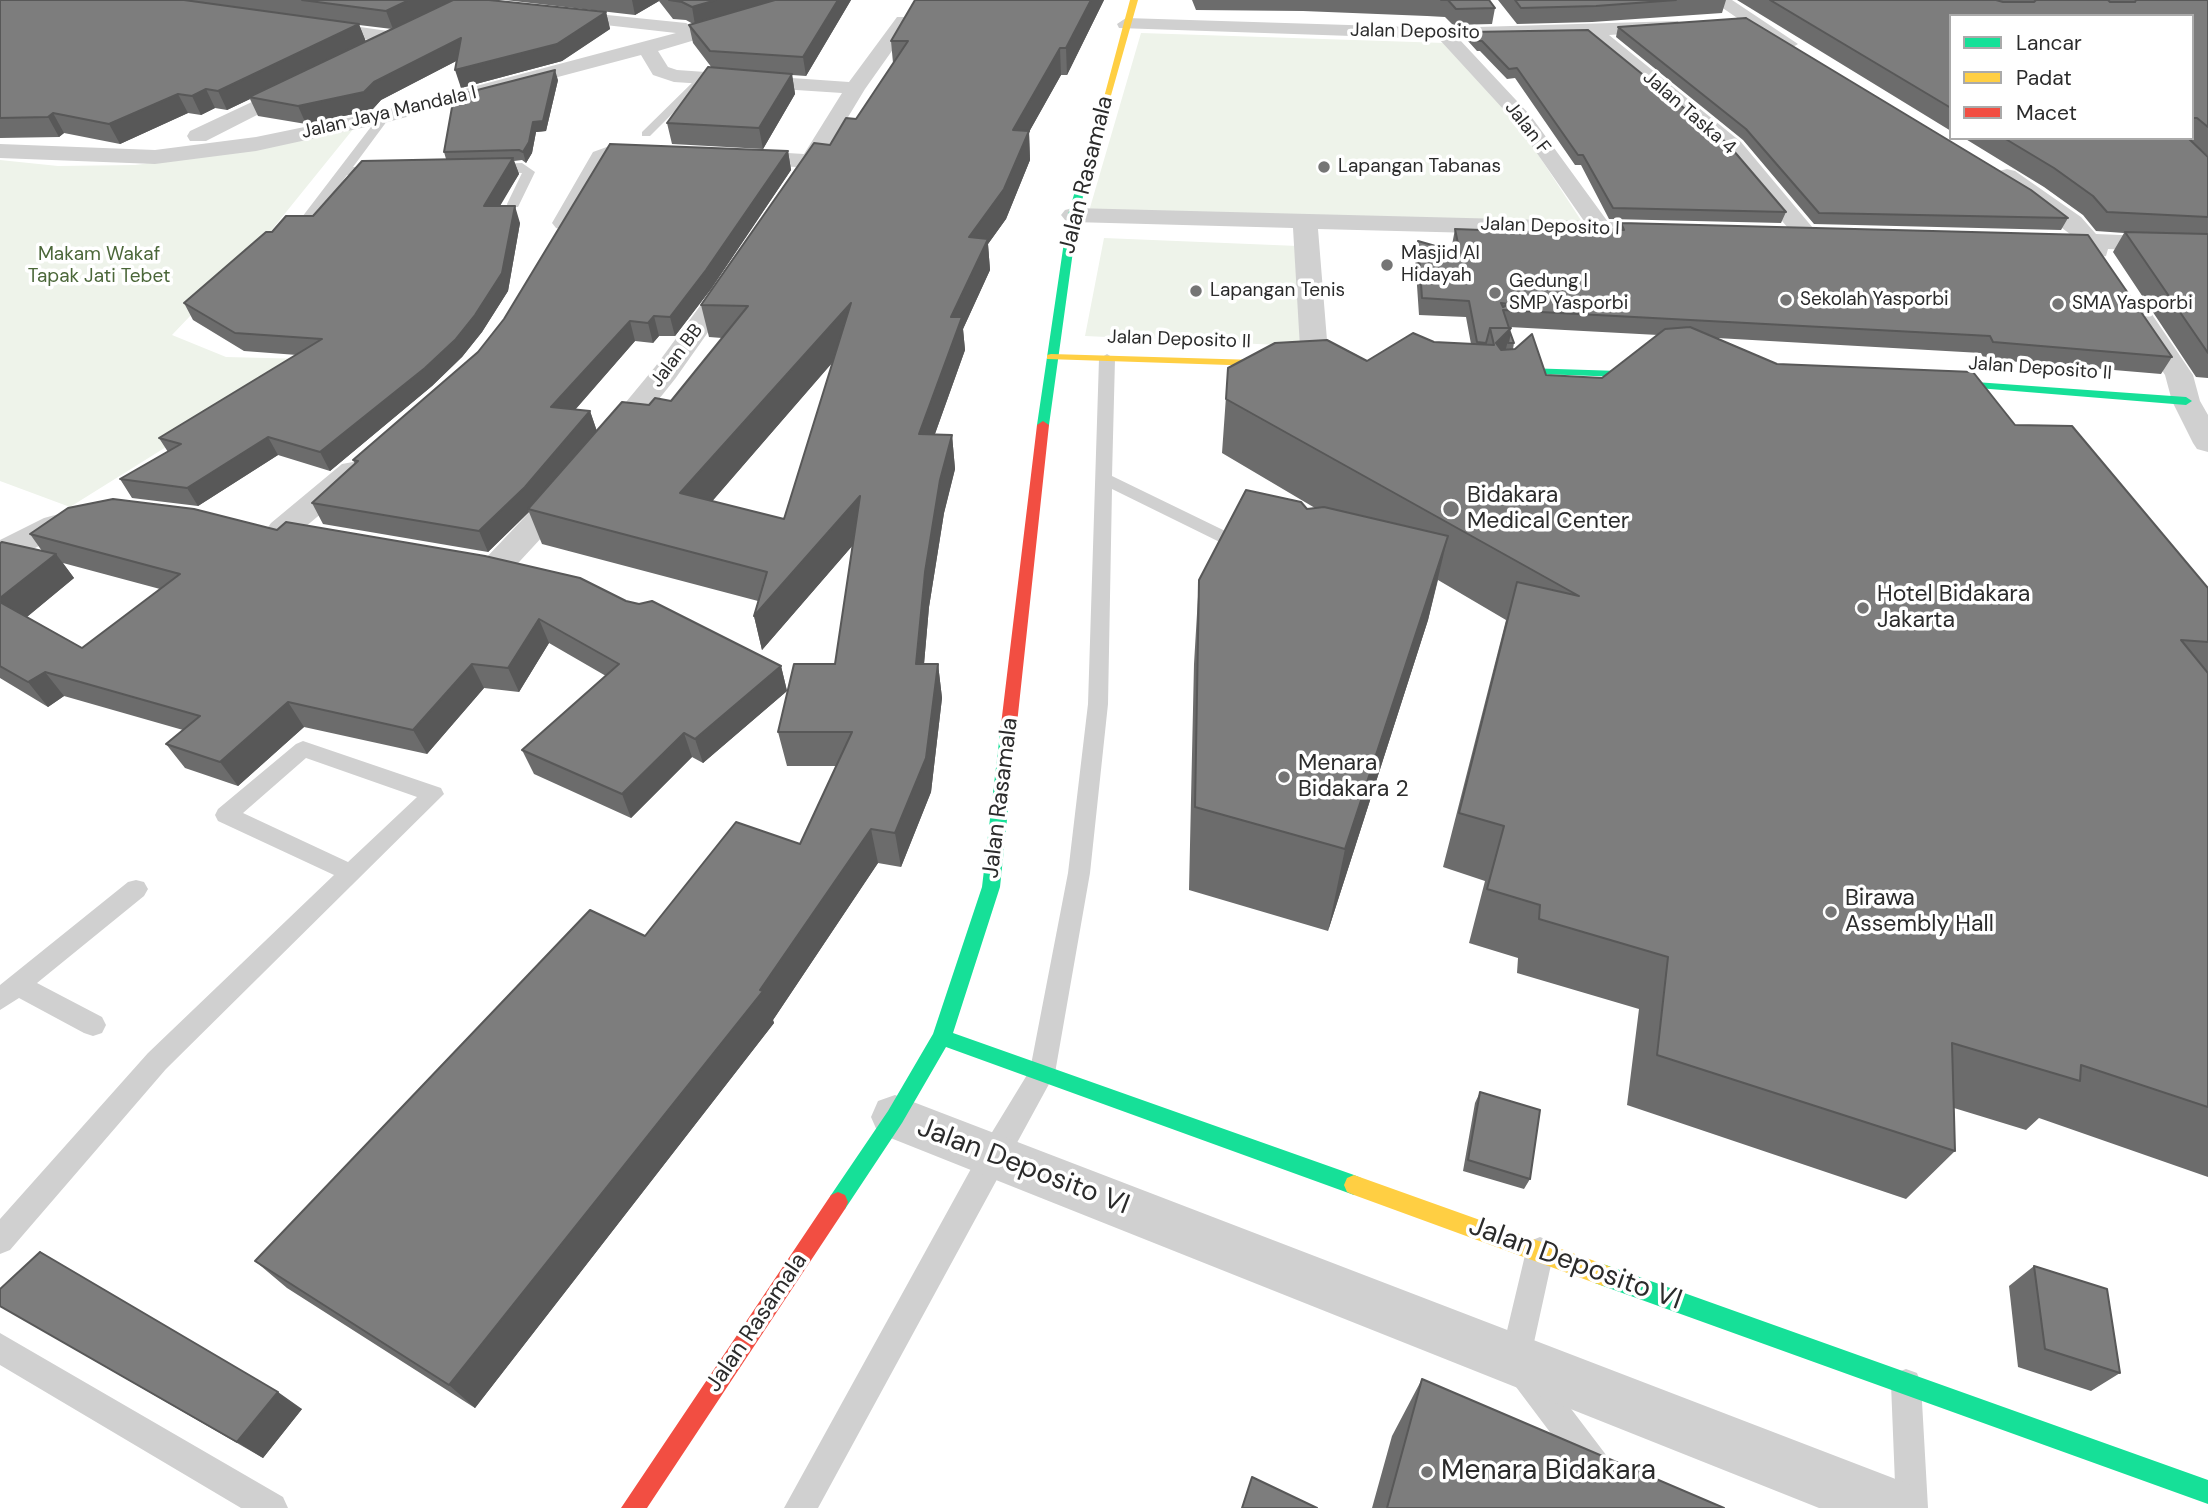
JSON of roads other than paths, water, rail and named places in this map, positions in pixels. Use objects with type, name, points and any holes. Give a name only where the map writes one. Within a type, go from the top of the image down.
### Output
[{"type":"street","name":"Jalan Jaya Mandala I","points":[[0,151],[49,155],[174,156],[256,144],[384,117],[647,48],[810,0]]},
{"type":"street","name":"Jalan Rasamala","points":[[633,1508],[895,1117],[942,1037],[991,887],[1051,357],[1073,215],[1133,0]]},
{"type":"street","points":[[1720,0],[1804,54]]},
{"type":"street","points":[[1324,10],[1328,31]]},
{"type":"street","points":[[1495,11],[1511,33]]},
{"type":"street","points":[[543,14],[704,31]]},
{"type":"street","points":[[1720,21],[1746,19]]},
{"type":"street","points":[[782,205],[856,89],[904,21]]},
{"type":"street","name":"Jalan Deposito","points":[[1126,24],[1444,34],[1592,31],[1695,23]]},
{"type":"street","points":[[298,25],[396,38]]},
{"type":"street","points":[[358,56],[418,27]]},
{"type":"street","name":"Jalan Taska 4","points":[[1592,31],[1732,147],[1806,234]]},
{"type":"street","name":"Jalan F","points":[[1444,34],[1524,119],[1601,229]]},
{"type":"street","points":[[647,48],[660,71],[702,79],[856,89]]},
{"type":"street","points":[[198,136],[321,75]]},
{"type":"street","points":[[548,250],[601,157],[615,152],[677,154]]},
{"type":"street","points":[[716,156],[811,160]]},
{"type":"street","points":[[1989,166],[2035,194],[2073,222],[2108,267]]},
{"type":"street","name":"Jalan Deposito I","points":[[1073,215],[1697,231]]},
{"type":"street","points":[[1305,221],[1322,365]]},
{"type":"street","points":[[1779,233],[1833,235]]},
{"type":"street","points":[[2022,240],[2195,244]]},
{"type":"street","name":"Jalan BB","points":[[535,576],[483,565],[546,517],[665,373],[745,262]]},
{"type":"street","points":[[2129,300],[2179,376],[2186,401],[2208,443]]},
{"type":"street","name":"Jalan Deposito II","points":[[1051,357],[1322,365]]},
{"type":"street","points":[[1480,370],[1620,374],[1674,369]]},
{"type":"street","name":"Jalan Deposito II","points":[[1913,380],[2186,401]]},
{"type":"street","points":[[322,537],[269,529],[373,454]]},
{"type":"street","points":[[0,553],[55,525],[107,513]]},
{"type":"street","name":"Jalan Deposito VI","points":[[942,1037],[2208,1492]]},
{"type":"street","name":"Jalan Deposito VI","points":[[895,1117],[1893,1508]]},
{"type":"lane","points":[[646,134],[702,79]]},
{"type":"lane","points":[[304,224],[384,117]]},
{"type":"lane","points":[[475,168],[526,169],[528,172],[513,204]]},
{"type":"lane","points":[[345,171],[397,170]]},
{"type":"lane","points":[[800,1508],[993,1156],[1042,1073],[1079,873],[1098,704],[1107,359]]},
{"type":"lane","points":[[1245,363],[1267,377]]},
{"type":"lane","points":[[1503,388],[1522,371]]},
{"type":"lane","points":[[1105,479],[1266,557]]},
{"type":"lane","points":[[0,1240],[157,1061],[433,794],[303,749],[226,815],[351,873]]},
{"type":"lane","points":[[93,1025],[9,992],[136,890]]},
{"type":"lane","points":[[1540,1251],[1515,1360],[1627,1508]]},
{"type":"lane","points":[[0,1348],[272,1508]]},
{"type":"lane","points":[[1905,1383],[1912,1508]]},
{"type":"place","name":"Lapangan Tabanas","points":[[1324,167]]},
{"type":"place","name":"Masjid Al Hidayah","points":[[1387,265]]},
{"type":"place","name":"Lapangan Tenis","points":[[1196,291]]},
{"type":"place","name":"Gedung I SMP Yasporbi","points":[[1495,293]]},
{"type":"place","name":"Sekolah Yasporbi","points":[[1786,300]]},
{"type":"place","name":"SMA Yasporbi","points":[[2058,304]]},
{"type":"place","name":"Bidakara Medical Center","points":[[1451,509]]},
{"type":"place","name":"Hotel Bidakara Jakarta","points":[[1863,608]]},
{"type":"place","name":"Menara Bidakara 2","points":[[1284,777]]},
{"type":"place","name":"Birawa Assembly Hall","points":[[1831,912]]},
{"type":"place","name":"Menara Bidakara","points":[[1427,1472]]},
{"type":"park label","name":"Makam Wakaf Tapak Jati Tebet","points":[[99,266]]}]
